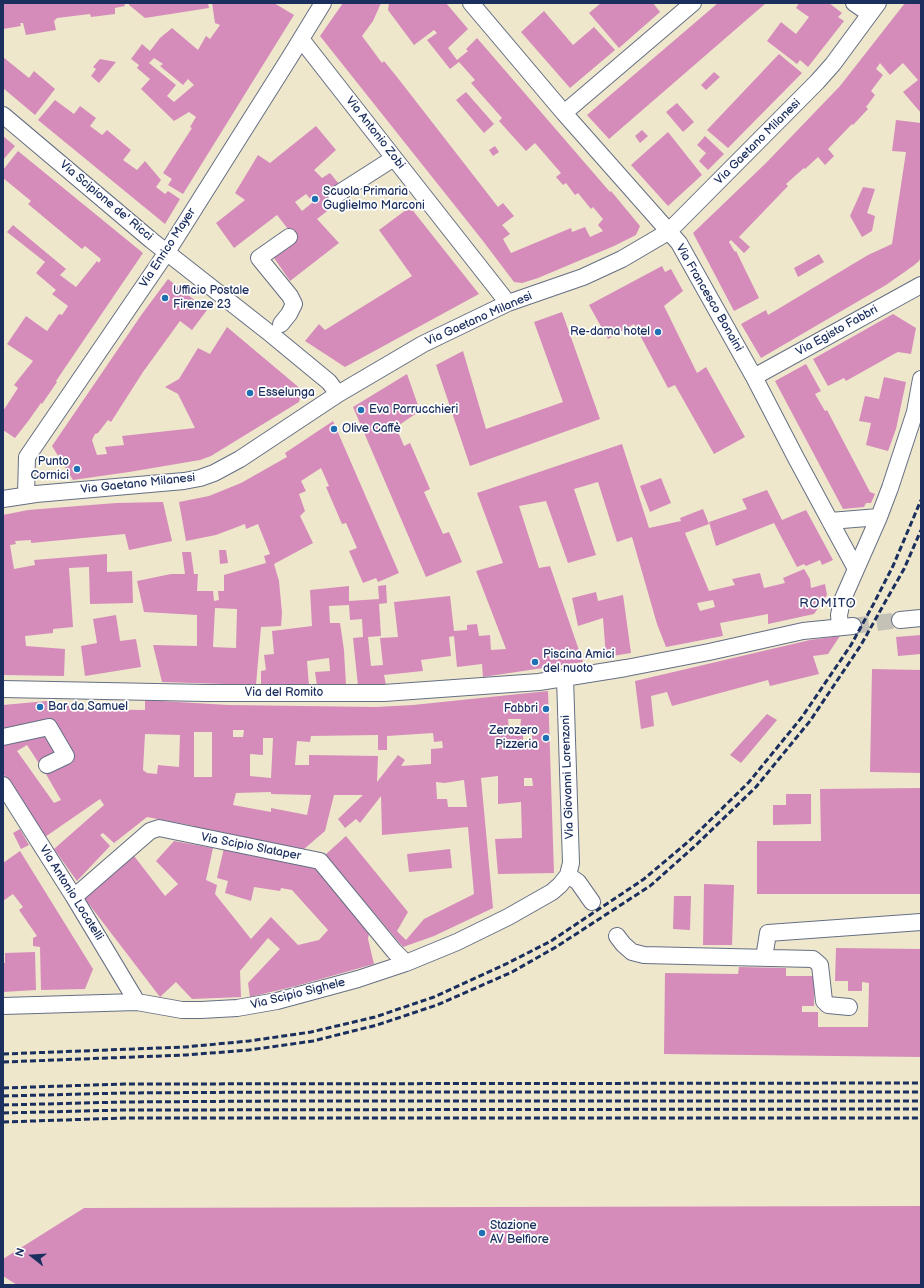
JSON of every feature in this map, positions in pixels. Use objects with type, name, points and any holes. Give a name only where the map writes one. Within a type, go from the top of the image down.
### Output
[{"type":"street","name":"Via Enrico Mayer","points":[[26,495],[27,458],[167,252],[302,39],[323,3]]},
{"type":"street","name":"Via Francesco Bonaini","points":[[471,3],[564,113],[679,243],[754,377],[856,568]]},
{"type":"street","points":[[564,113],[693,3]]},
{"type":"street","points":[[854,3],[874,9]]},
{"type":"street","name":"Via Gaetano Milanesi","points":[[3,499],[26,495],[172,482],[200,478],[223,469],[240,459],[338,394],[423,344],[508,303],[583,277],[622,259],[668,232],[817,82],[833,64],[874,9]]},
{"type":"street","name":"Via Antonio Zobi","points":[[302,39],[508,303]]},
{"type":"street","name":"Via Scipione de' Ricci","points":[[3,115],[167,252],[329,382],[338,394]]},
{"type":"street","points":[[336,195],[394,158]]},
{"type":"street","points":[[281,324],[289,314],[294,304],[290,296],[258,258],[289,237]]},
{"type":"street","name":"Via Egisto Fabbri","points":[[754,377],[921,285]]},
{"type":"street","points":[[856,568],[879,517],[903,451],[915,412],[921,379]]},
{"type":"street","points":[[830,521],[879,517]]},
{"type":"street","name":"Via del Romito","points":[[3,689],[206,693],[384,693],[539,682],[709,652],[803,631],[846,627],[839,615],[842,601],[856,568]]},
{"type":"street","points":[[900,620],[921,618]]},
{"type":"street","name":"Via Giovanni Lorenzoni","points":[[565,678],[571,863],[568,875]]},
{"type":"street","points":[[3,737],[49,727],[66,756],[47,765]]},
{"type":"street","name":"Via Antonio Locatelli","points":[[3,786],[74,897],[138,1002]]},
{"type":"street","name":"Via Scipio Slataper","points":[[74,897],[150,830],[159,828],[320,861],[394,951],[406,963]]},
{"type":"street","points":[[568,875],[578,882],[592,902]]},
{"type":"street","name":"Via Scipio Sighele","points":[[3,1006],[138,1002],[172,1009],[191,1010],[252,1006],[277,1001],[358,979],[406,963],[457,942],[508,917],[552,892],[568,875]]},
{"type":"street","points":[[764,958],[768,933],[921,922]]},
{"type":"street","points":[[617,936],[632,952],[644,955],[813,959],[820,965],[824,1001],[828,1005],[849,1007]]},
{"type":"building","points":[[3,3],[124,3],[125,6],[115,8],[115,14],[91,17],[90,14],[57,18],[54,21],[56,30],[26,35],[23,23],[20,23],[21,26],[3,29]]},
{"type":"building","points":[[129,3],[208,3],[209,8],[145,18],[129,5]]},
{"type":"building","points":[[212,3],[274,3],[294,15],[183,194],[168,185],[172,179],[163,173],[192,128],[190,127],[196,117],[189,112],[174,121],[141,89],[150,79],[137,68],[139,65],[131,59],[142,44],[150,51],[160,38],[172,28],[198,50],[206,36],[210,39],[220,25],[215,23]],"holes":[[[154,58],[163,64],[160,66],[183,85],[188,79],[194,85],[174,102],[167,96],[176,85],[149,63]]]},
{"type":"building","points":[[343,3],[381,3],[373,21],[362,36],[382,63],[384,61],[397,77],[498,207],[503,203],[514,216],[502,225],[510,234],[503,239],[511,253],[571,228],[572,232],[585,227],[590,237],[603,231],[598,225],[603,219],[593,207],[591,209],[578,193],[575,195],[566,183],[563,185],[556,177],[561,173],[535,143],[526,151],[499,121],[502,118],[471,83],[475,80],[459,62],[450,69],[427,40],[437,33],[434,30],[414,45],[388,10],[389,3],[446,3],[468,29],[448,48],[457,60],[468,51],[466,49],[477,38],[640,226],[636,235],[614,246],[538,278],[522,283],[514,282],[320,36]]},
{"type":"building","points":[[601,3],[653,3],[660,12],[619,48],[589,13]]},
{"type":"building","points":[[718,3],[766,3],[609,139],[587,115]]},
{"type":"building","points":[[799,3],[829,3],[842,13],[838,17],[844,21],[808,67],[800,60],[797,64],[767,41],[781,22],[796,34],[809,17],[796,8]]},
{"type":"building","points":[[905,3],[921,3],[921,113],[903,92],[918,80],[903,63],[890,75],[880,63],[876,69],[883,75],[871,91],[875,95],[866,107],[868,109],[828,149],[834,156],[825,165],[818,157],[786,184],[788,186],[739,237],[750,247],[744,253],[731,240],[729,242],[735,252],[736,251],[759,298],[734,311],[693,233],[766,163],[840,86]]},
{"type":"building","points":[[544,11],[573,45],[594,27],[615,50],[570,88],[521,32]]},
{"type":"building","points":[[779,54],[802,73],[728,148],[707,130]]},
{"type":"building","points":[[3,57],[29,78],[34,71],[55,89],[35,115],[3,88]]},
{"type":"building","points":[[100,59],[116,62],[99,83],[91,76],[96,69],[93,67]]},
{"type":"building","points":[[714,72],[720,77],[706,90],[701,85]]},
{"type":"building","points":[[466,92],[494,124],[484,133],[456,100]]},
{"type":"building","points":[[55,100],[74,114],[80,106],[96,118],[90,126],[102,135],[107,130],[131,150],[123,160],[137,170],[145,161],[161,180],[156,187],[165,194],[168,191],[180,199],[165,224],[38,120]]},
{"type":"building","points":[[677,103],[694,122],[683,132],[666,112]]},
{"type":"building","points":[[896,120],[921,123],[921,257],[919,261],[886,285],[761,358],[741,324],[766,310],[768,315],[868,255],[892,244],[906,152],[892,151]]},
{"type":"building","name":"Scuola Primaria Guglielmo Marconi","points":[[316,126],[336,150],[314,170],[322,178],[330,173],[339,184],[340,201],[317,219],[339,243],[290,281],[272,255],[295,238],[277,215],[234,248],[216,223],[245,200],[235,193],[258,155],[270,163]],"holes":[[[306,194],[313,202],[302,211],[295,202]]]},
{"type":"building","points":[[642,130],[648,136],[640,143],[635,136]]},
{"type":"building","points":[[668,132],[702,175],[668,206],[631,165]]},
{"type":"building","points":[[3,136],[15,146],[3,160]]},
{"type":"building","points":[[705,136],[724,154],[708,170],[699,161],[706,153],[697,145]]},
{"type":"building","points":[[495,146],[499,152],[493,156],[489,150]]},
{"type":"building","points":[[18,151],[143,253],[42,404],[41,403],[15,438],[3,430],[3,411],[18,388],[14,385],[33,361],[7,344],[26,316],[47,331],[59,314],[62,315],[68,306],[52,294],[56,290],[36,273],[45,262],[7,232],[13,225],[66,269],[60,275],[76,287],[97,261],[99,263],[101,259],[85,246],[82,249],[28,204],[31,201],[3,178],[3,170]]},
{"type":"building","points":[[863,187],[875,189],[867,213],[875,216],[872,231],[862,237],[850,216]]},
{"type":"building","points":[[410,207],[479,294],[345,367],[305,341],[319,324],[325,330],[412,276],[379,230]]},
{"type":"building","points":[[819,254],[824,262],[798,277],[794,268]]},
{"type":"building","name":"Re-dama hotel","points":[[662,266],[665,272],[671,269],[683,291],[664,306],[697,373],[706,367],[745,437],[714,454],[675,385],[668,388],[634,324],[608,339],[589,305]]},
{"type":"building","points":[[168,279],[207,310],[192,330],[180,321],[143,372],[111,422],[108,420],[98,433],[95,434],[92,440],[97,455],[107,454],[105,447],[124,445],[122,436],[195,428],[178,394],[165,387],[179,379],[198,348],[210,354],[227,327],[302,390],[299,402],[211,456],[200,460],[73,480],[52,446],[142,314]]},
{"type":"building","points":[[562,312],[600,419],[470,466],[436,365],[463,351],[486,429],[563,402],[534,322]]},
{"type":"building","points":[[893,314],[916,328],[911,354],[898,352],[846,381],[844,378],[828,386],[813,359]]},
{"type":"building","points":[[806,364],[821,391],[815,394],[825,411],[827,410],[870,492],[875,494],[871,503],[866,503],[864,507],[843,509],[775,381]]},
{"type":"building","points":[[407,374],[420,411],[396,427],[404,446],[410,443],[430,489],[424,492],[443,534],[449,532],[462,562],[426,577],[353,407]]},
{"type":"building","points":[[884,377],[906,382],[896,429],[888,451],[866,445],[871,423],[859,421],[865,396],[879,399]]},
{"type":"building","points":[[333,421],[399,573],[378,582],[376,578],[363,583],[349,551],[357,548],[346,523],[342,524],[326,487],[329,486],[321,468],[301,481],[306,491],[299,494],[305,511],[300,516],[313,543],[274,564],[279,581],[282,613],[281,626],[261,627],[256,685],[162,682],[153,645],[197,646],[197,615],[144,612],[137,581],[171,574],[185,574],[182,552],[191,552],[194,574],[198,574],[197,591],[213,591],[214,601],[219,600],[218,591],[224,591],[224,575],[266,563],[264,556],[270,554],[258,524],[246,529],[245,524],[216,535],[186,541],[179,502],[209,496],[241,483],[287,457],[285,453]],"holes":[[[215,608],[237,609],[236,648],[213,647]]]},
{"type":"building","points":[[622,444],[649,528],[681,521],[680,518],[703,509],[709,524],[685,533],[709,591],[735,585],[732,579],[760,573],[764,588],[785,583],[783,578],[804,569],[810,579],[811,588],[825,584],[827,595],[814,614],[768,624],[768,614],[720,623],[723,636],[666,647],[657,624],[632,537],[617,542],[598,482],[574,489],[596,555],[568,563],[546,501],[519,506],[539,568],[550,566],[583,662],[483,677],[482,664],[457,667],[454,636],[449,637],[451,656],[421,660],[423,671],[384,675],[386,685],[358,686],[353,638],[363,637],[362,619],[350,620],[349,605],[329,606],[330,623],[340,623],[344,650],[346,685],[317,686],[315,672],[330,671],[329,658],[307,661],[309,686],[261,688],[261,671],[266,670],[264,655],[274,654],[272,631],[312,626],[310,590],[349,586],[349,601],[379,599],[378,586],[386,585],[387,603],[379,604],[381,636],[368,637],[371,666],[383,665],[380,638],[398,637],[394,602],[450,596],[454,631],[467,630],[467,625],[477,624],[479,636],[490,635],[491,650],[506,649],[476,571],[503,563],[477,493]],"holes":[[[713,600],[715,607],[700,611],[697,603]]]},
{"type":"building","points":[[661,478],[671,503],[650,512],[640,486]]},
{"type":"building","points":[[767,490],[782,520],[806,510],[833,560],[822,565],[820,560],[806,566],[804,564],[797,567],[774,523],[716,546],[709,522],[747,509],[742,499]]},
{"type":"building","points":[[163,502],[172,541],[129,550],[125,534],[31,543],[31,540],[15,541],[16,544],[10,545],[14,569],[35,565],[34,560],[107,554],[107,572],[132,571],[133,603],[90,604],[89,567],[69,568],[73,627],[53,629],[53,633],[25,636],[26,646],[65,649],[64,676],[3,675],[3,515],[28,510],[116,503]]},
{"type":"building","points":[[219,550],[226,550],[228,563],[220,564]]},
{"type":"building","points":[[596,592],[598,601],[623,595],[631,653],[606,657],[603,618],[578,626],[572,598]]},
{"type":"building","points":[[116,615],[120,641],[136,639],[141,667],[85,676],[81,646],[97,643],[93,619]]},
{"type":"building","points":[[921,635],[921,654],[898,656],[896,637]]},
{"type":"building","points":[[840,636],[828,654],[813,656],[819,674],[770,686],[768,680],[672,706],[667,692],[651,696],[654,726],[641,729],[635,681],[810,640]]},
{"type":"building","points":[[872,669],[921,670],[921,773],[870,772]]},
{"type":"building","points":[[548,691],[554,873],[498,874],[495,839],[522,838],[521,802],[498,804],[498,776],[481,778],[493,908],[434,936],[403,947],[325,855],[346,836],[408,912],[397,931],[406,940],[424,919],[474,894],[468,827],[382,835],[381,796],[360,823],[356,819],[345,828],[338,819],[363,795],[334,795],[325,831],[304,849],[194,829],[194,826],[147,817],[114,843],[103,833],[100,835],[110,846],[77,881],[54,849],[104,805],[100,799],[45,837],[3,773],[3,740],[46,732],[60,758],[38,762],[27,745],[17,751],[54,803],[61,800],[43,769],[72,755],[54,723],[3,731],[3,705],[47,701],[51,709],[68,704],[70,709],[145,710],[145,700],[228,705],[376,707],[413,705]],"holes":[[[508,719],[521,719],[520,730],[509,730]],[[233,730],[244,730],[243,737],[233,737]],[[194,732],[212,732],[212,777],[194,777]],[[433,733],[434,742],[442,741],[443,748],[431,749],[431,764],[401,766],[405,760],[398,755],[377,782],[378,756],[309,755],[309,765],[295,765],[297,741],[310,742],[311,736],[378,735],[378,750],[387,750],[387,736]],[[145,734],[180,735],[179,767],[158,765],[157,774],[147,773],[143,770]],[[532,734],[532,743],[523,744],[523,735]],[[263,738],[273,738],[271,778],[250,776],[250,754],[263,755]],[[524,778],[532,778],[533,786],[524,786]],[[464,780],[467,807],[448,807],[447,799],[437,799],[436,782],[444,783]],[[271,792],[271,794],[311,795],[307,815],[271,808],[271,812],[233,805],[236,793]]]},
{"type":"building","points":[[767,714],[777,720],[741,763],[730,755]]},
{"type":"building","points":[[921,788],[921,894],[757,894],[757,841],[821,841],[820,789]]},
{"type":"building","points":[[786,794],[811,794],[811,824],[773,825],[773,805],[786,805]]},
{"type":"building","points":[[20,829],[29,845],[21,849],[13,833]]},
{"type":"building","points":[[174,841],[213,848],[206,880],[217,885],[215,894],[251,939],[271,917],[298,945],[319,940],[328,930],[292,890],[281,888],[280,891],[254,887],[251,901],[225,893],[228,881],[217,878],[224,848],[315,865],[321,875],[369,933],[368,939],[374,964],[296,986],[250,997],[248,983],[280,949],[268,938],[240,971],[241,997],[192,999],[176,982],[160,997],[85,899],[131,852],[165,896],[178,884],[156,861]]},
{"type":"building","points":[[450,849],[452,868],[409,872],[407,854]]},
{"type":"building","points":[[20,851],[93,969],[85,989],[41,990],[40,947],[33,946],[33,938],[37,936],[19,910],[23,907],[13,894],[3,901],[3,863]]},
{"type":"building","points":[[704,884],[734,885],[732,945],[703,945]]},
{"type":"building","points":[[674,896],[691,896],[690,930],[673,929]]},
{"type":"building","points":[[836,948],[921,949],[921,1057],[664,1054],[665,973],[738,974],[739,967],[786,968],[786,976],[814,976],[814,1006],[802,1006],[802,1012],[818,1012],[818,1027],[868,1027],[869,983],[862,982],[862,991],[848,991],[848,981],[835,981]]},
{"type":"building","points":[[35,952],[36,990],[3,992],[3,963],[5,963],[5,953]]},
{"type":"building","name":"Stazione AV Belfiore","points":[[921,1206],[921,1285],[17,1285],[3,1276],[3,1259],[84,1208]]},
{"type":"tunnel","points":[[853,626],[900,620]]},
{"type":"railway","points":[[3,1054],[185,1047],[249,1041],[311,1032],[375,1017],[434,997],[508,963],[551,941],[644,879],[689,841],[749,782],[802,717],[851,645],[893,566],[921,500]]},
{"type":"railway","points":[[3,1062],[186,1055],[249,1050],[313,1041],[377,1025],[437,1005],[512,972],[556,947],[650,886],[695,846],[756,787],[810,721],[861,645],[904,569],[921,530]]},
{"type":"railway","points":[[3,1088],[124,1084],[921,1083]]},
{"type":"railway","points":[[3,1096],[124,1093],[281,1092],[921,1092]]},
{"type":"railway","points":[[3,1105],[124,1102],[281,1101],[921,1101]]},
{"type":"railway","points":[[3,1113],[123,1110],[921,1109]]},
{"type":"railway","points":[[3,1122],[124,1118],[921,1118]]},
{"type":"place","name":"Scuola Primaria Guglielmo Marconi","points":[[315,199]]},
{"type":"place","name":"Ufficio Postale Firenze 23","points":[[165,298]]},
{"type":"place","name":"Re-dama hotel","points":[[658,332]]},
{"type":"place","name":"Esselunga","points":[[250,393]]},
{"type":"place","name":"Eva Parrucchieri","points":[[361,410]]},
{"type":"place","name":"Olive Caffè","points":[[334,429]]},
{"type":"place","name":"Punto Cornici","points":[[77,469]]},
{"type":"place","name":"Piscina Amici del nuoto","points":[[535,662]]},
{"type":"place","name":"Bar da Samuel","points":[[40,707]]},
{"type":"place","name":"Fabbri","points":[[546,709]]},
{"type":"place","name":"Zerozero Pizzeria","points":[[546,738]]},
{"type":"place","name":"Stazione AV Belfiore","points":[[482,1233]]},
{"type":"district","name":"ROMITO","points":[[828,604]]}]
